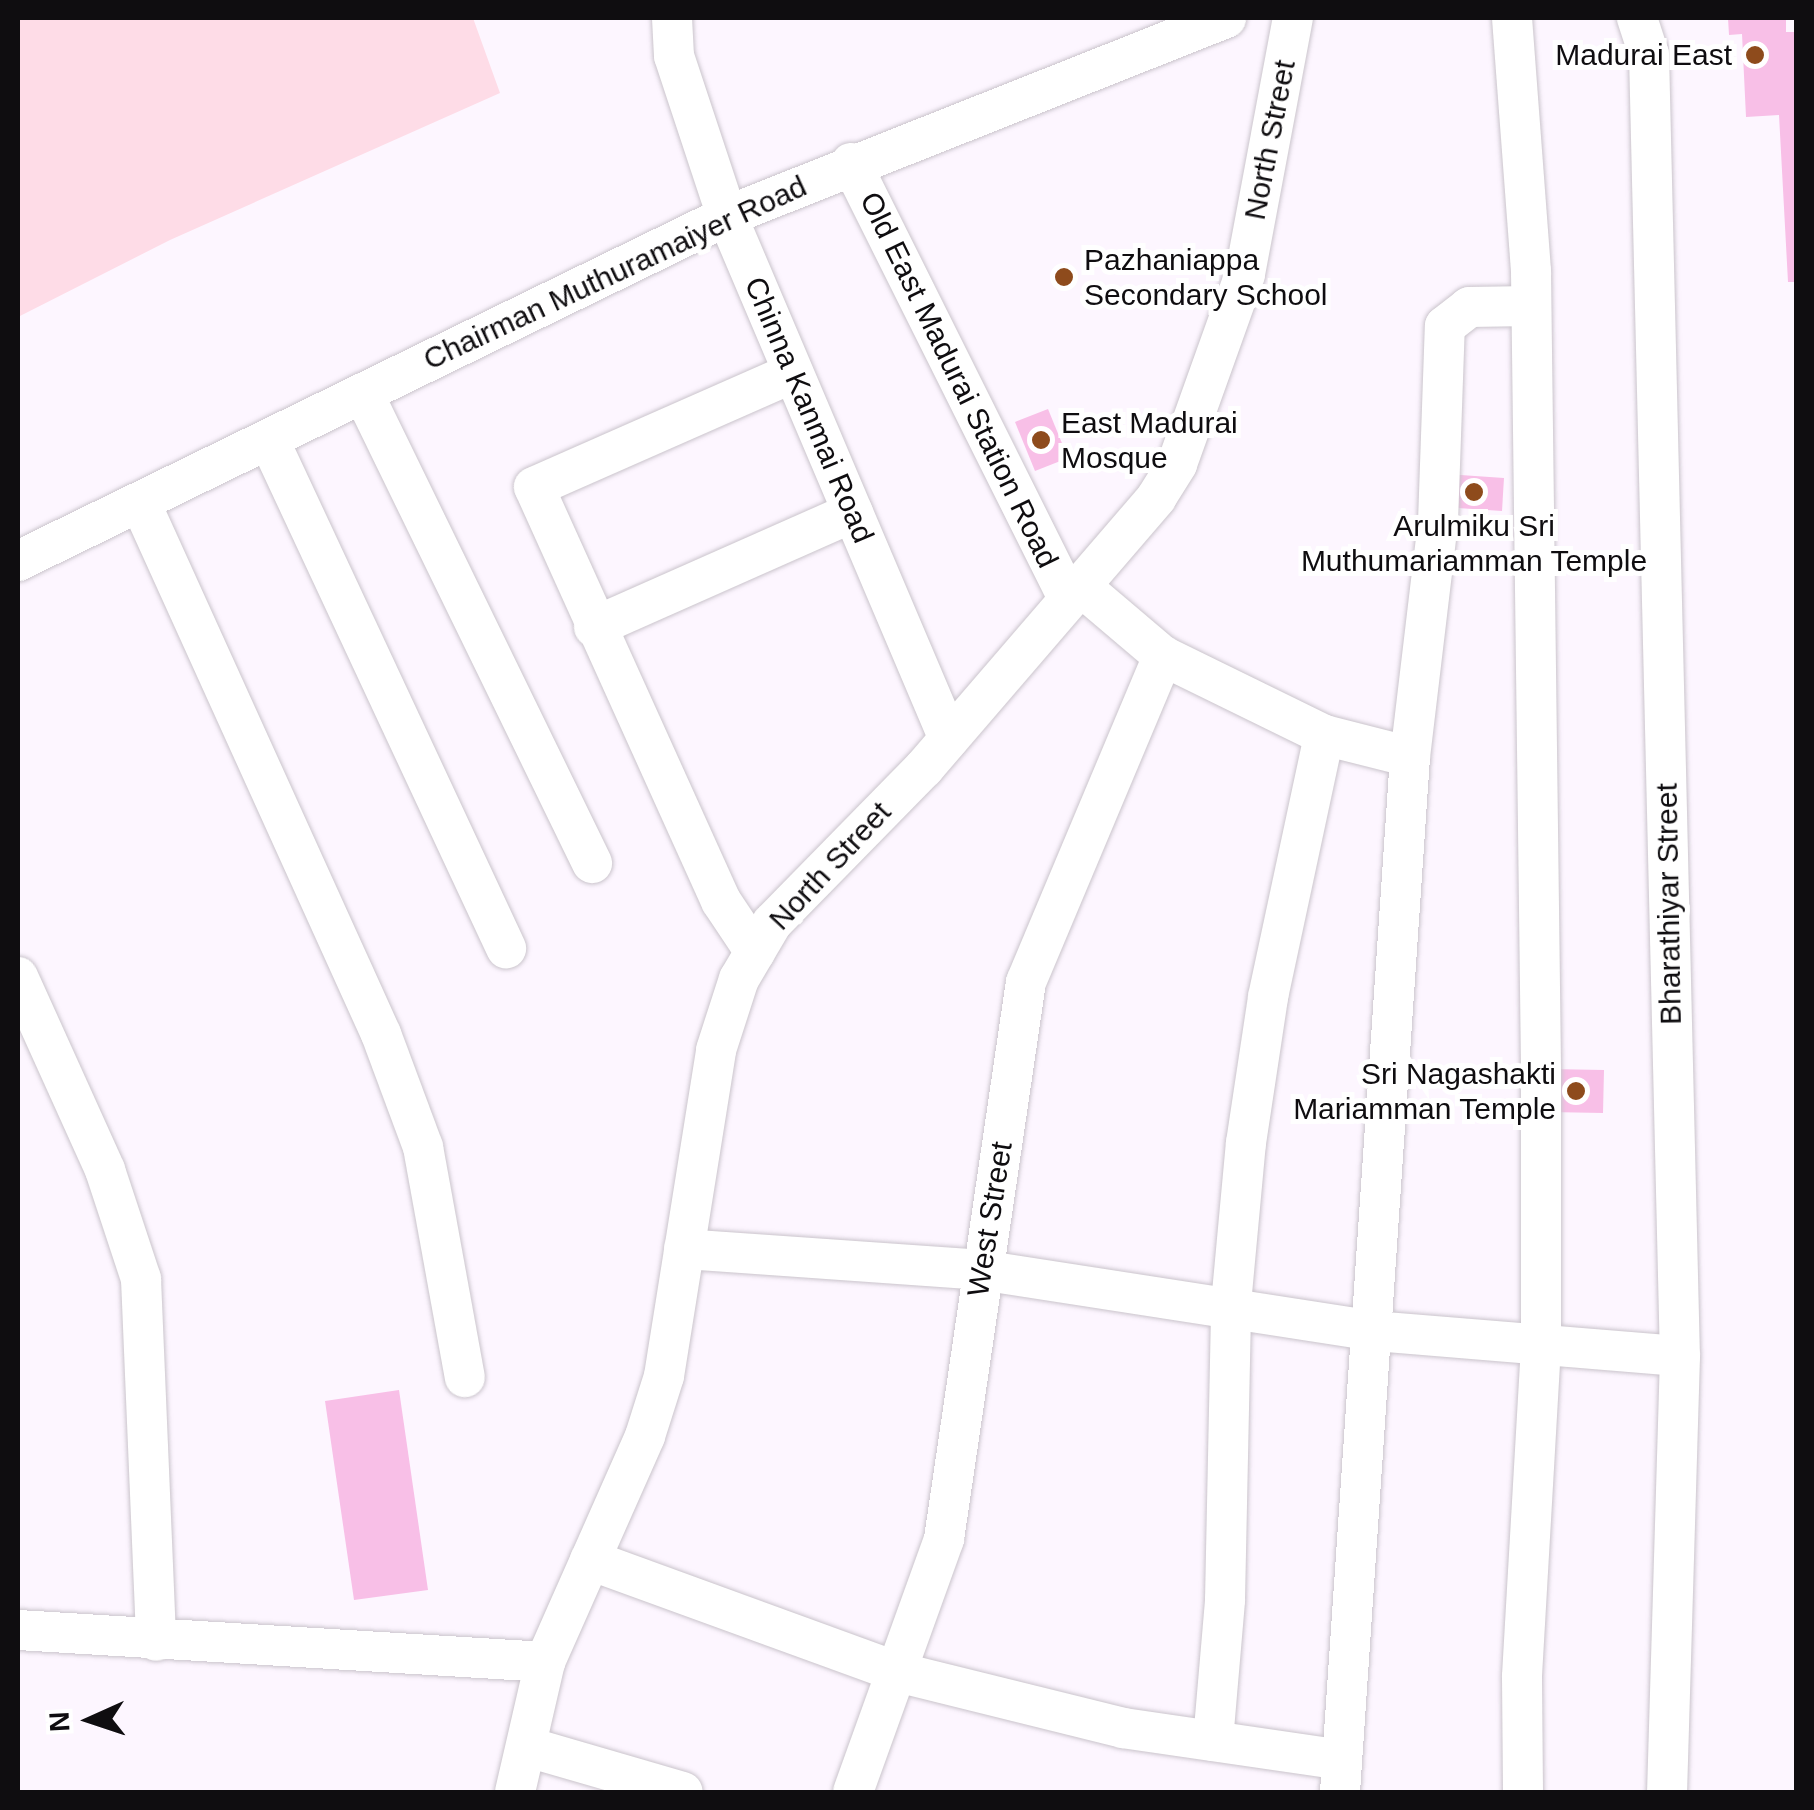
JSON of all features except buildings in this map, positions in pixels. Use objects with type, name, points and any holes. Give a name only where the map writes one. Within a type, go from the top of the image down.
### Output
[{"type":"street","name":"Chinna Kanmai Road","points":[[672,18],[674,56],[727,216],[949,739]]},
{"type":"street","name":"Chairman Muthuramaiyer Road","points":[[18,561],[727,216],[851,163],[1226,18]]},
{"type":"street","name":"North Street","points":[[516,1792],[545,1662],[659,1391],[716,1050],[755,952],[772,923],[949,739],[1156,498],[1177,464],[1214,374],[1245,274],[1293,18]]},
{"type":"street","points":[[1512,18],[1531,306],[1541,1346],[1522,1677],[1523,1792]]},
{"type":"street","name":"Bharathiyar Street","points":[[1637,18],[1649,54],[1680,1356],[1668,1792]]},
{"type":"street","name":"Old East Madurai Station Road","points":[[851,163],[1073,591]]},
{"type":"street","points":[[590,1560],[898,1672],[1123,1728],[1213,1741],[1341,1776],[1410,757],[1438,522],[1445,326],[1470,307],[1531,306]]},
{"type":"street","points":[[755,952],[721,901],[534,486],[794,372]]},
{"type":"street","points":[[363,393],[592,863]]},
{"type":"street","points":[[269,440],[506,948]]},
{"type":"street","points":[[141,504],[388,1050],[423,1147],[465,1377]]},
{"type":"street","points":[[594,626],[853,512]]},
{"type":"street","points":[[1073,591],[1163,656],[1324,735],[1410,757]]},
{"type":"street","name":"West Street","points":[[852,1792],[944,1539],[1026,982],[1163,656]]},
{"type":"street","points":[[1213,1741],[1225,1600],[1231,1304],[1268,997],[1324,735]]},
{"type":"street","points":[[18,977],[105,1170],[140,1279],[156,1641]]},
{"type":"street","points":[[684,1249],[981,1270],[1231,1304],[1374,1330],[1680,1356]]},
{"type":"street","points":[[18,1630],[545,1662]]},
{"type":"street","points":[[528,1747],[683,1792]]},
{"type":"shaded area","points":[[18,18],[473,18],[500,93],[170,240],[18,317]]},
{"type":"place","name":"Madurai East","points":[[1755,55]]},
{"type":"place","name":"Pazhaniappa Secondary School","points":[[1064,277]]},
{"type":"place","name":"East Madurai Mosque","points":[[1041,440]]},
{"type":"place","name":"Arulmiku Sri Muthumariamman Temple","points":[[1474,492]]},
{"type":"place","name":"Sri Nagashakti Mariamman Temple","points":[[1576,1091]]}]
